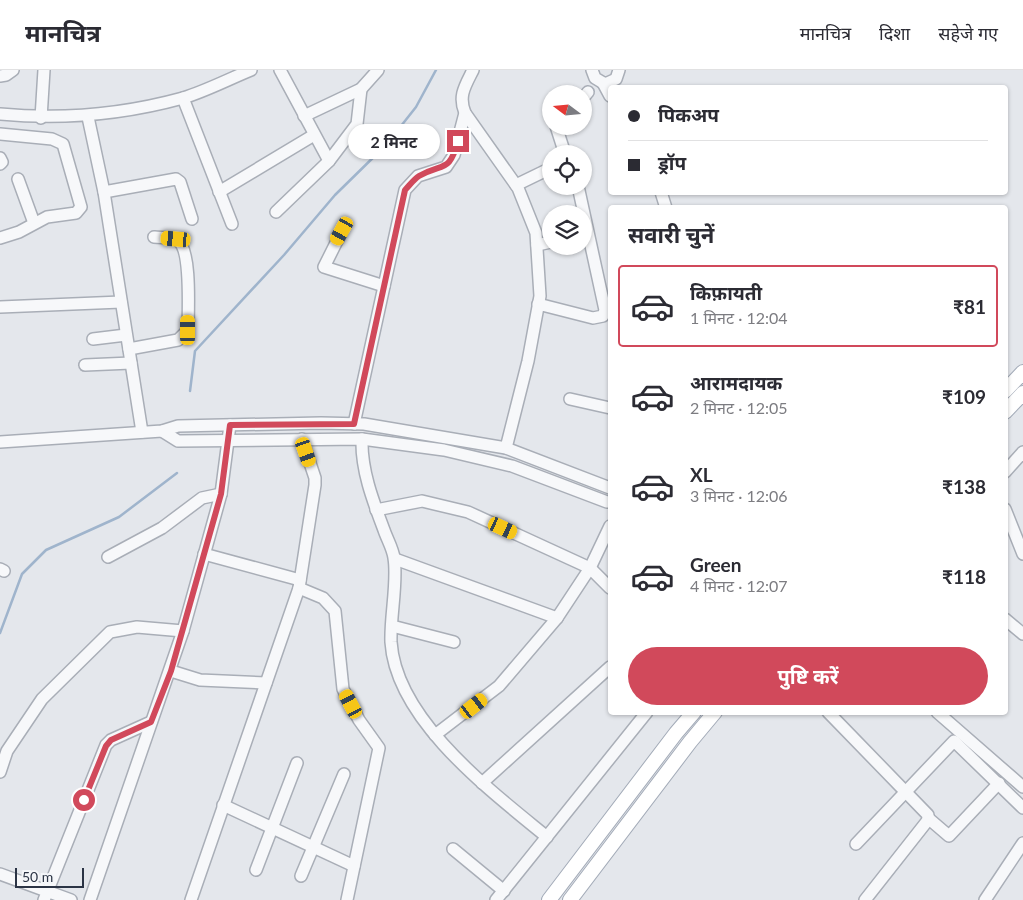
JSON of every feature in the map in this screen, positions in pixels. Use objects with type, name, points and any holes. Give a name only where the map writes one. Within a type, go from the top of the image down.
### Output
[{"type":"main road","points":[[1008,388],[1023,372]]},
{"type":"main road","points":[[1008,409],[1023,393]]},
{"type":"main road","points":[[549,900],[691,715]]},
{"type":"main road","points":[[570,900],[710,715]]},
{"type":"main road","points":[[633,790],[646,800]]},
{"type":"street","points":[[0,76],[6,75],[13,70]]},
{"type":"street","points":[[42,118],[44,70]]},
{"type":"street","points":[[0,114],[42,118],[88,116],[183,98],[251,70]]},
{"type":"street","points":[[280,70],[329,161]]},
{"type":"street","points":[[304,116],[361,89],[378,70]]},
{"type":"street","points":[[473,70],[462,93],[461,104],[465,113],[516,186],[536,233],[540,296],[528,361],[506,448]]},
{"type":"street","points":[[592,70],[595,78],[603,83],[608,92]]},
{"type":"street","points":[[603,83],[617,79]]},
{"type":"street","points":[[276,212],[329,161],[357,124],[361,89]]},
{"type":"street","points":[[183,98],[232,224]]},
{"type":"street","points":[[354,424],[405,190],[418,176],[446,167],[454,154],[465,113]]},
{"type":"street","points":[[88,116],[104,192],[142,432]]},
{"type":"street","points":[[0,134],[52,139],[65,147],[81,207],[76,213],[47,217],[19,232],[0,238]]},
{"type":"street","points":[[219,192],[314,135]]},
{"type":"street","points":[[0,158],[2,162],[0,164]]},
{"type":"street","points":[[516,186],[542,173]]},
{"type":"street","points":[[18,179],[34,223]]},
{"type":"street","points":[[104,192],[176,179],[180,182],[192,219]]},
{"type":"street","points":[[342,231],[324,267],[384,286]]},
{"type":"street","points":[[129,349],[178,340],[188,330],[188,273],[184,246],[176,239],[154,237]]},
{"type":"street","points":[[537,245],[542,244]]},
{"type":"street","points":[[538,304],[593,318],[603,316],[605,310],[592,255]]},
{"type":"street","points":[[0,307],[122,302]]},
{"type":"street","points":[[93,339],[126,335]]},
{"type":"street","points":[[85,364],[131,363]]},
{"type":"street","points":[[570,399],[608,408]]},
{"type":"street","points":[[0,442],[162,431],[178,426],[354,424],[441,436],[506,448],[608,487]]},
{"type":"street","points":[[90,900],[151,722],[171,671],[183,631],[221,494],[230,425]]},
{"type":"street","points":[[162,431],[178,441],[362,439],[444,450],[512,466],[608,503]]},
{"type":"street","points":[[191,900],[300,584],[315,485],[315,478],[302,439]]},
{"type":"street","points":[[362,439],[363,466],[376,510],[394,559],[391,643],[403,690],[435,735],[482,783],[547,837]]},
{"type":"street","points":[[1008,469],[1023,452]]},
{"type":"street","points":[[108,557],[162,528],[202,498],[221,494]]},
{"type":"street","points":[[376,510],[422,501],[468,512],[590,568],[608,586]]},
{"type":"street","points":[[1008,516],[1023,554]]},
{"type":"street","points":[[435,735],[499,686],[557,618],[590,568],[608,530]]},
{"type":"street","points":[[204,554],[300,584],[323,598],[335,611],[343,689],[359,720],[379,748],[347,900]]},
{"type":"street","points":[[394,559],[557,618]]},
{"type":"street","points":[[1008,622],[1023,634]]},
{"type":"street","points":[[392,626],[454,642]]},
{"type":"street","points":[[0,772],[7,751],[42,699],[110,632],[137,627],[183,631]]},
{"type":"street","points":[[482,783],[608,669]]},
{"type":"street","points":[[171,671],[200,680],[266,683]]},
{"type":"street","points":[[496,900],[645,715]]},
{"type":"street","points":[[831,715],[906,790],[928,818],[949,836],[999,783]]},
{"type":"street","points":[[940,715],[1023,787]]},
{"type":"street","points":[[45,895],[106,746],[111,740],[151,722]]},
{"type":"street","points":[[856,844],[954,741],[1023,808]]},
{"type":"street","points":[[256,870],[297,763]]},
{"type":"street","points":[[300,876],[344,774]]},
{"type":"street","points":[[223,805],[354,866]]},
{"type":"street","points":[[865,900],[928,818]]},
{"type":"street","points":[[985,900],[1023,842]]},
{"type":"street","points":[[453,850],[504,890]]},
{"type":"street","points":[[0,874],[45,895],[71,900]]},
{"type":"waterway","points":[[190,391],[195,351],[284,255],[335,195],[386,145],[416,107],[436,70]]},
{"type":"waterway","points":[[0,633],[22,574],[46,550],[119,517],[177,473]]},
{"type":"route","points":[[84,800],[106,746],[111,740],[151,722],[171,671],[221,494],[230,425],[354,424],[405,190],[418,176],[446,167],[454,154],[458,141]]}]
